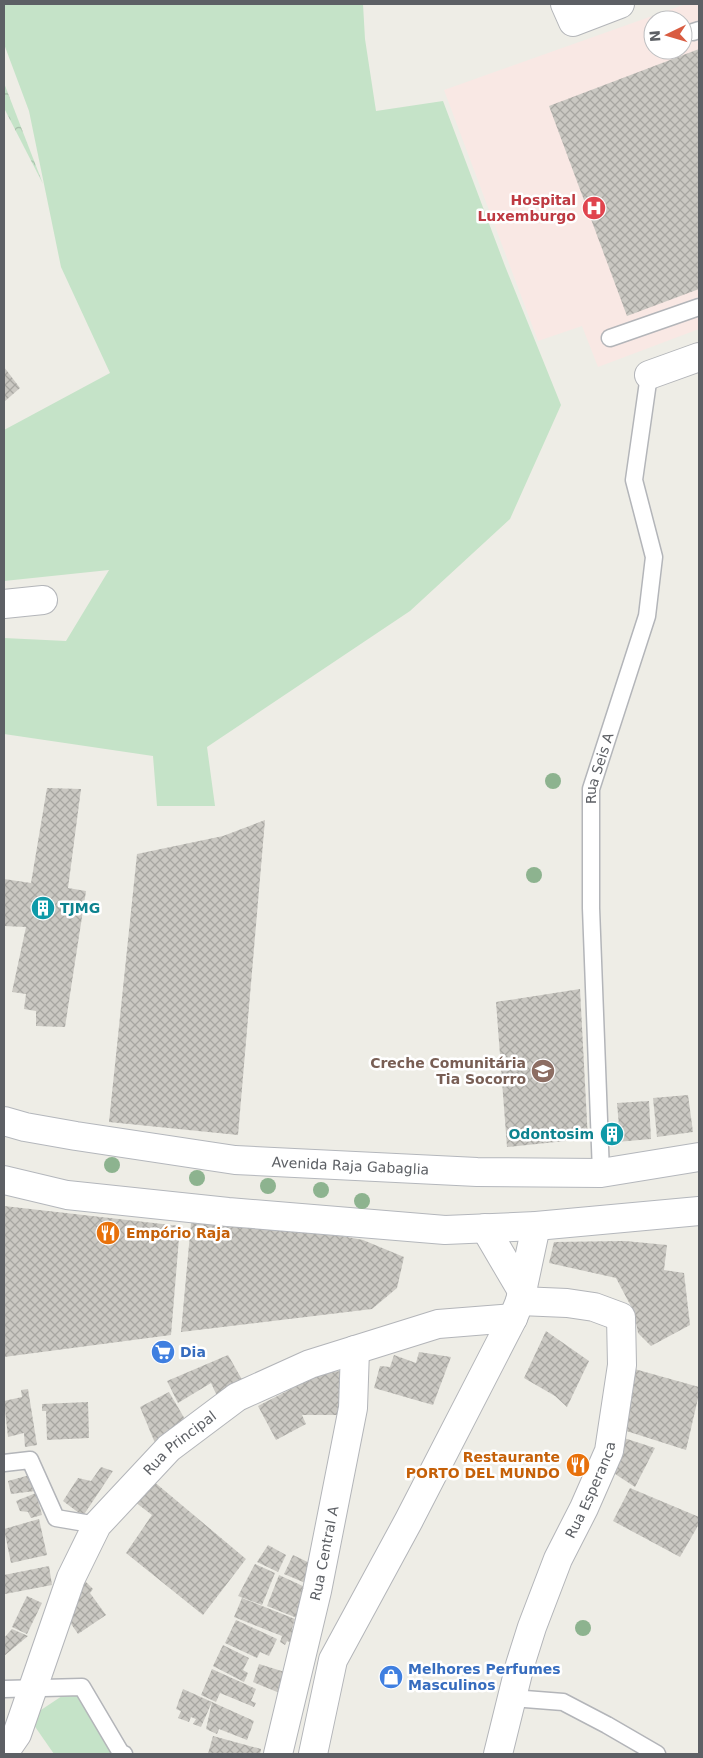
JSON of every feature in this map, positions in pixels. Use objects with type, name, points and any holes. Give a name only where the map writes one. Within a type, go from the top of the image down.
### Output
[{"type":"street","points":[[569,13],[620,4]]},
{"type":"street","points":[[650,375],[699,357]]},
{"type":"street","points":[[4,604],[43,600]]},
{"type":"street","name":"Avenida Raja Gabaglia","points":[[4,1121],[25,1127],[76,1136],[235,1160],[477,1172],[600,1173],[699,1156]]},
{"type":"street","points":[[4,1180],[67,1195],[228,1212],[445,1230],[536,1226],[699,1212]]},
{"type":"street","points":[[313,1754],[333,1660],[413,1511],[518,1303],[536,1226]]},
{"type":"street","points":[[485,1228],[518,1303]]},
{"type":"street","name":"Rua Principal","points":[[4,1753],[17,1734],[71,1578],[97,1525],[169,1448],[237,1397],[310,1364],[373,1346],[438,1324],[518,1303]]},
{"type":"street","name":"Rua Esperanca","points":[[498,1754],[532,1627],[558,1558],[584,1508],[609,1451],[622,1365],[622,1317],[594,1307],[567,1303],[518,1303]]},
{"type":"street","name":"Rua Central A","points":[[278,1754],[317,1591],[353,1408],[355,1350]]},
{"type":"lane","points":[[610,338],[699,307]]},
{"type":"lane","name":"Rua Seis A","points":[[600,1173],[591,908],[591,789],[647,616],[654,557],[634,480],[650,375]]},
{"type":"lane","points":[[4,1463],[30,1460],[56,1518],[97,1525]]},
{"type":"lane","points":[[4,1689],[82,1687],[121,1753],[124,1754]]},
{"type":"lane","points":[[512,1698],[563,1702],[657,1754]]},
{"type":"shaded area","name":"Hospital Luxemburgo","points":[[686,4],[699,4],[699,329],[598,367],[582,326],[538,341],[444,90],[643,19],[643,60],[693,60],[693,10],[669,10]]},
{"type":"green space","points":[[4,4],[363,4],[365,39],[376,111],[443,101],[505,266],[561,405],[510,519],[410,611],[207,747],[215,806],[157,806],[153,756],[4,734],[4,638],[66,641],[109,570],[4,581],[4,430],[110,373],[61,267],[29,111],[4,44]]},
{"type":"green space","points":[[4,83],[43,184],[4,108]]},
{"type":"green space","points":[[74,1688],[114,1754],[54,1754],[29,1718]]},
{"type":"building","points":[[699,49],[699,289],[627,316],[549,106],[670,60],[693,60],[693,51]]},
{"type":"building","points":[[4,367],[20,388],[4,402]]},
{"type":"building","name":"TJMG","points":[[47,788],[81,789],[68,888],[86,891],[65,1027],[36,1026],[36,1011],[24,1009],[26,994],[12,992],[26,927],[4,926],[4,879],[31,883]]},
{"type":"building","points":[[265,820],[238,1135],[109,1122],[137,854],[223,836]]},
{"type":"building","name":"Creche Comunitária Tia Socorro","points":[[580,989],[588,1140],[507,1147],[496,1002]]},
{"type":"building","points":[[688,1095],[693,1132],[657,1137],[653,1098]]},
{"type":"building","points":[[649,1101],[651,1139],[605,1143],[604,1126],[619,1126],[617,1103]]},
{"type":"building","points":[[4,1206],[180,1226],[171,1335],[4,1357]]},
{"type":"building","points":[[191,1223],[326,1233],[363,1240],[404,1257],[397,1288],[372,1309],[181,1332]]},
{"type":"building","points":[[625,1241],[667,1245],[664,1270],[684,1273],[690,1325],[651,1346],[638,1333],[634,1312],[616,1278],[549,1263],[554,1242]]},
{"type":"building","points":[[546,1331],[589,1361],[567,1407],[555,1396],[524,1378]]},
{"type":"building","points":[[419,1352],[451,1357],[433,1405],[374,1388],[380,1366],[390,1367],[394,1355],[416,1363]]},
{"type":"building","points":[[228,1355],[244,1383],[217,1396],[211,1383],[178,1403],[167,1381]]},
{"type":"building","points":[[631,1368],[699,1387],[686,1450],[617,1428]]},
{"type":"building","points":[[345,1371],[345,1415],[302,1415],[306,1424],[276,1440],[258,1406],[324,1372]]},
{"type":"building","points":[[28,1389],[37,1445],[25,1447],[24,1433],[8,1437],[4,1401],[22,1397],[21,1390]]},
{"type":"building","points":[[169,1392],[189,1426],[155,1443],[140,1407]]},
{"type":"building","points":[[88,1402],[89,1438],[47,1440],[46,1411],[42,1411],[42,1404]]},
{"type":"building","points":[[624,1438],[655,1448],[635,1487],[606,1468]]},
{"type":"building","points":[[101,1467],[113,1471],[83,1516],[63,1501],[78,1478],[91,1481]]},
{"type":"building","points":[[30,1475],[35,1491],[11,1494],[8,1481]]},
{"type":"building","points":[[152,1480],[246,1559],[203,1615],[126,1553],[152,1515],[135,1502]]},
{"type":"building","points":[[630,1488],[699,1517],[699,1524],[680,1557],[613,1521]]},
{"type":"building","points":[[36,1493],[42,1515],[31,1518],[28,1512],[20,1511],[16,1501]]},
{"type":"building","points":[[39,1519],[47,1555],[11,1563],[4,1529]]},
{"type":"building","points":[[268,1545],[286,1555],[278,1572],[257,1562]]},
{"type":"building","points":[[293,1555],[314,1565],[308,1584],[284,1574]]},
{"type":"building","points":[[255,1564],[275,1573],[262,1605],[238,1596]]},
{"type":"building","points":[[49,1566],[52,1585],[5,1594],[4,1575]]},
{"type":"building","points":[[279,1575],[307,1588],[297,1618],[267,1606]]},
{"type":"building","points":[[85,1581],[93,1589],[90,1593],[106,1615],[78,1634],[63,1612],[71,1590]]},
{"type":"building","points":[[27,1596],[42,1603],[27,1634],[12,1627]]},
{"type":"building","points":[[242,1598],[295,1619],[292,1629],[300,1632],[295,1644],[287,1641],[285,1645],[280,1642],[282,1636],[234,1617]]},
{"type":"building","points":[[236,1620],[277,1639],[269,1656],[260,1652],[257,1658],[225,1643]]},
{"type":"building","points":[[12,1629],[28,1636],[4,1656],[4,1638]]},
{"type":"building","points":[[223,1645],[249,1658],[243,1670],[248,1673],[244,1682],[213,1666]]},
{"type":"building","points":[[259,1664],[288,1673],[282,1694],[253,1682]]},
{"type":"building","points":[[212,1669],[256,1689],[251,1701],[256,1703],[254,1707],[220,1693],[216,1702],[201,1695]]},
{"type":"building","points":[[183,1689],[212,1702],[201,1727],[193,1724],[196,1719],[191,1717],[189,1722],[178,1718],[181,1711],[176,1709]]},
{"type":"building","points":[[212,1702],[254,1721],[247,1740],[219,1729],[217,1734],[206,1729]]},
{"type":"building","points":[[213,1736],[261,1749],[260,1754],[208,1754]]},
{"type":"place","name":"Hospital Luxemburgo","points":[[594,208]]},
{"type":"place","name":"TJMG","points":[[43,908]]},
{"type":"place","name":"Creche Comunitária Tia Socorro","points":[[543,1071]]},
{"type":"place","name":"Odontosim","points":[[612,1134]]},
{"type":"place","name":"Empório Raja","points":[[108,1233]]},
{"type":"place","name":"Dia","points":[[163,1352]]},
{"type":"place","name":"Restaurante PORTO DEL MUNDO","points":[[578,1465]]},
{"type":"place","name":"Melhores Perfumes Masculinos","points":[[391,1677]]}]
